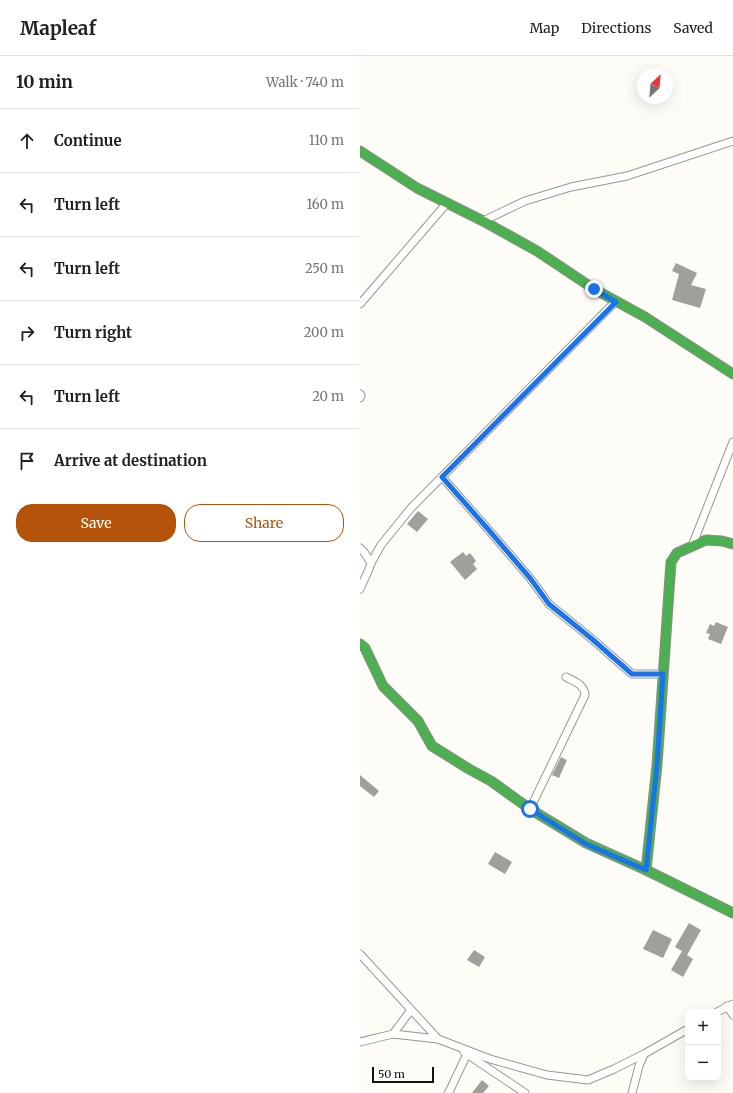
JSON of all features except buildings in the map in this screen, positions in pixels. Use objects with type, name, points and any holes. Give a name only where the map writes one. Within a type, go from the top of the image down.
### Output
[{"type":"street","points":[[484,221],[525,200],[571,187],[627,176],[733,141]]},
{"type":"street","points":[[360,151],[417,188],[484,221],[536,251],[594,289],[645,317],[733,374]]},
{"type":"street","points":[[360,304],[447,203]]},
{"type":"street","points":[[360,589],[371,563],[381,545],[411,508],[616,302]]},
{"type":"street","points":[[360,394],[360,398]]},
{"type":"street","points":[[692,546],[733,442]]},
{"type":"street","points":[[442,477],[530,578],[549,604],[632,674],[663,674]]},
{"type":"street","points":[[646,870],[657,765],[671,562],[677,553],[706,540],[722,541],[733,544]]},
{"type":"street","points":[[360,548],[371,563]]},
{"type":"street","points":[[360,644],[365,648],[383,686],[418,721],[432,746],[491,781],[530,809],[586,844],[646,870],[733,913]]},
{"type":"street","points":[[530,809],[585,695],[585,690],[582,686],[566,677]]},
{"type":"street","points":[[360,954],[438,1039],[467,1054],[525,1093]]},
{"type":"street","points":[[721,1010],[730,1005],[733,1015]]},
{"type":"street","points":[[393,1034],[411,1010]]},
{"type":"street","points":[[360,1042],[393,1034],[438,1039],[490,1059],[547,1075],[588,1080],[644,1054],[685,1031]]},
{"type":"street","points":[[448,1093],[467,1054]]},
{"type":"street","points":[[632,1093],[639,1066],[644,1054]]},
{"type":"traffic: fast","points":[[360,151],[417,188],[483,221],[537,251],[594,289],[645,317],[733,374]]},
{"type":"traffic: fast","points":[[646,870],[657,765],[671,562],[677,553],[706,540],[722,541],[733,544]]},
{"type":"traffic: fast","points":[[360,644],[365,648],[383,686],[418,721],[432,746],[491,781],[530,809],[586,843],[646,870],[733,913]]},
{"type":"route","points":[[530,809],[586,844],[646,870],[657,765],[663,674],[632,674],[549,604],[530,578],[442,477],[616,302],[594,289]]}]
